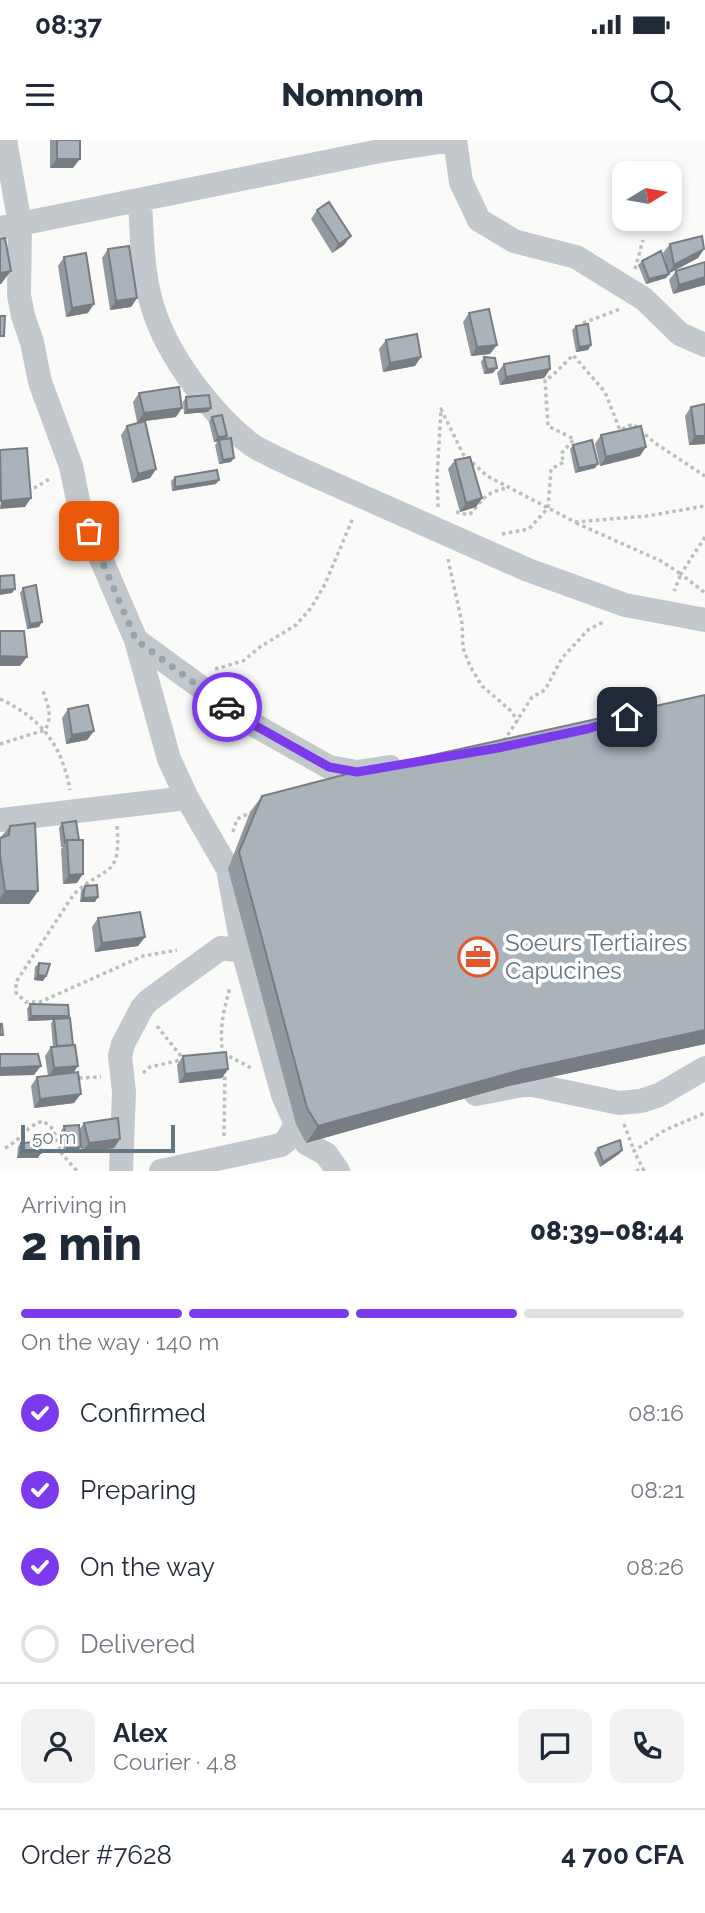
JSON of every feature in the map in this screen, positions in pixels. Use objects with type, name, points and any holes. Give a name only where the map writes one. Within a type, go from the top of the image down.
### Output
[{"type":"street","points":[[5,140],[10,226],[23,316],[32,342],[40,382],[71,466],[80,510],[136,640],[169,759],[187,798],[228,869],[232,950],[296,1136],[327,1154],[338,1171]]},
{"type":"street","points":[[10,226],[380,151],[454,140],[461,182],[479,220],[514,241],[576,257],[644,299],[680,334],[705,345]]},
{"type":"street","points":[[140,200],[144,265],[155,316],[176,357],[200,391],[253,445],[528,570],[625,605],[705,621]]},
{"type":"street","points":[[136,640],[247,721],[329,767],[357,772],[411,763]]},
{"type":"street","points":[[0,820],[187,798]]},
{"type":"street","points":[[121,1171],[124,1092],[120,1056],[123,1044],[142,1008],[232,950]]},
{"type":"street","points":[[450,1101],[528,1084],[619,1103],[641,1101],[705,1068]]},
{"type":"street","points":[[161,1171],[269,1149],[296,1136],[338,1133]]},
{"type":"path","points":[[466,542],[529,530],[548,508],[551,469],[564,462],[561,454],[574,439],[548,426],[545,380],[573,355],[605,392],[620,430],[634,424],[655,443],[705,476]]},
{"type":"path","points":[[509,487],[483,497],[469,515],[438,511],[441,409],[464,454],[487,476],[509,487],[575,522],[650,556],[681,574],[705,593]]},
{"type":"path","points":[[24,495],[71,466]]},
{"type":"path","points":[[181,674],[190,676],[243,661],[296,625],[312,608],[363,497]]},
{"type":"path","points":[[575,522],[648,516],[705,506]]},
{"type":"path","points":[[440,531],[446,545],[462,623],[463,648],[482,686],[510,710],[518,721]]},
{"type":"path","points":[[498,748],[532,696],[545,690],[562,658],[589,630],[671,597],[681,574],[705,537]]},
{"type":"path","points":[[0,744],[45,730],[50,721],[50,711],[43,691]]},
{"type":"path","points":[[0,699],[29,714],[45,730],[66,771],[70,813]]},
{"type":"path","points":[[115,808],[119,851],[117,862],[74,894],[16,982],[16,993],[26,1002],[40,1002],[143,956],[165,951],[232,950]]},
{"type":"path","points":[[228,869],[237,818],[261,809]]},
{"type":"path","points":[[229,1158],[224,1135],[225,1068],[220,1037],[221,1015],[233,978],[233,964],[229,955],[232,950]]},
{"type":"path","points":[[142,1008],[184,1060]]},
{"type":"path","points":[[124,1092],[150,1067],[197,1057]]},
{"type":"path","points":[[79,1078],[103,1076]]},
{"type":"path","points":[[619,1103],[634,1151],[644,1170],[636,1171]]},
{"type":"path","points":[[634,1151],[665,1130],[705,1113]]},
{"type":"path","points":[[5,1148],[15,1143],[29,1126],[43,1121],[53,1129],[62,1154],[77,1171]]},
{"type":"building","points":[[57,140],[80,140],[80,159],[57,159]]},
{"type":"building","points":[[329,202],[351,236],[339,244],[317,210]]},
{"type":"building","points":[[702,236],[704,249],[674,265],[670,244]]},
{"type":"building","points":[[5,238],[11,271],[0,273],[0,239]]},
{"type":"building","points":[[129,246],[137,298],[116,301],[108,249]]},
{"type":"building","points":[[661,251],[669,274],[649,279],[642,261]]},
{"type":"building","points":[[86,253],[94,304],[72,308],[64,257]]},
{"type":"building","points":[[705,262],[705,277],[679,285],[676,271]]},
{"type":"building","points":[[489,309],[497,345],[477,347],[469,313]]},
{"type":"building","points":[[0,316],[5,316],[4,336],[0,336]]},
{"type":"building","points":[[588,324],[591,345],[579,347],[576,326]]},
{"type":"building","points":[[417,334],[421,357],[390,363],[386,340]]},
{"type":"building","points":[[549,356],[550,369],[506,377],[504,364]]},
{"type":"building","points":[[484,357],[495,358],[497,368],[487,369]]},
{"type":"building","points":[[179,387],[182,408],[144,413],[139,393]]},
{"type":"building","points":[[209,395],[211,408],[187,410],[186,397]]},
{"type":"building","points":[[705,404],[705,436],[695,436],[691,407]]},
{"type":"building","points":[[222,415],[227,436],[218,437],[212,417]]},
{"type":"building","points":[[145,421],[156,469],[138,474],[127,426]]},
{"type":"building","points":[[641,426],[646,447],[606,457],[601,435]]},
{"type":"building","points":[[231,438],[234,458],[223,460],[219,440]]},
{"type":"building","points":[[592,440],[598,464],[579,468],[573,445]]},
{"type":"building","points":[[27,448],[31,498],[1,501],[0,450]]},
{"type":"building","points":[[470,457],[482,498],[466,503],[455,460]]},
{"type":"building","points":[[217,470],[219,480],[175,487],[175,477]]},
{"type":"building","points":[[14,575],[15,589],[0,590],[0,576]]},
{"type":"building","points":[[36,585],[42,622],[30,624],[23,588]]},
{"type":"building","points":[[0,631],[24,631],[27,657],[0,656]]},
{"type":"building","name":"Soeurs Tertiaires Capucines","points":[[705,695],[705,1030],[521,1070],[318,1126],[307,1108],[239,852],[262,796],[351,773]]},
{"type":"building","points":[[88,705],[94,731],[72,735],[68,709]]},
{"type":"building","points":[[76,821],[79,840],[65,842],[62,823]]},
{"type":"building","points":[[35,823],[38,891],[5,891],[0,838],[9,835],[10,826]]},
{"type":"building","points":[[67,840],[83,840],[83,874],[69,875]]},
{"type":"building","points":[[97,885],[98,897],[83,898],[85,886]]},
{"type":"building","points":[[140,912],[145,937],[102,943],[98,918]]},
{"type":"building","points":[[39,963],[50,964],[46,976],[38,975]]},
{"type":"building","points":[[30,1004],[68,1005],[69,1016],[31,1016]]},
{"type":"building","points":[[70,1018],[73,1045],[57,1046],[54,1019]]},
{"type":"building","points":[[75,1045],[78,1066],[54,1068],[51,1047]]},
{"type":"building","points":[[226,1052],[228,1069],[185,1074],[183,1056]]},
{"type":"building","points":[[0,1054],[38,1054],[41,1066],[0,1068]]},
{"type":"building","points":[[78,1072],[81,1094],[40,1099],[37,1077]]},
{"type":"building","points":[[118,1118],[120,1139],[89,1143],[84,1123]]},
{"type":"building","points":[[79,1125],[81,1147],[67,1147],[64,1126]]},
{"type":"building","points":[[620,1140],[622,1150],[603,1162],[598,1148]]},
{"type":"building","points":[[40,1142],[41,1153],[20,1153],[21,1143]]},
{"type":"way so far","points":[[89,531],[136,640],[227,707]]},
{"type":"place","name":"Soeurs Tertiaires Capucines","points":[[478,957]]},
{"type":"route","points":[[227,707],[329,767],[357,772],[498,748],[587,729],[627,717]]}]
